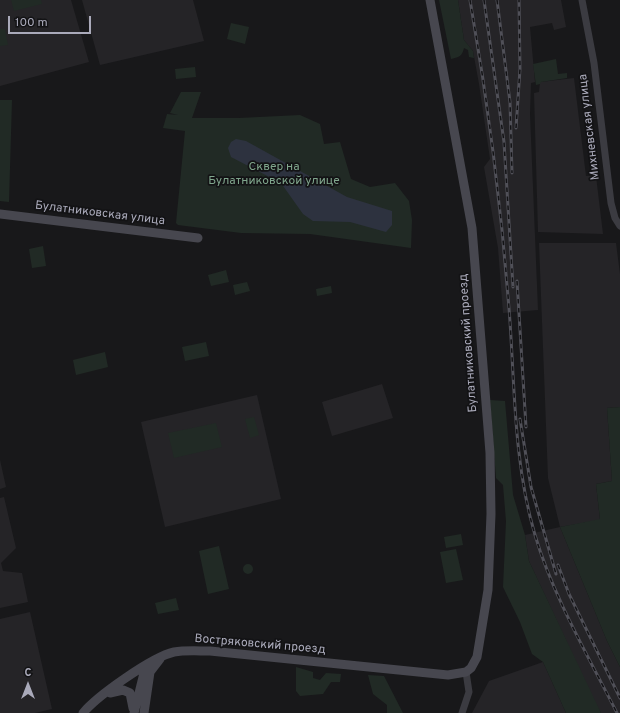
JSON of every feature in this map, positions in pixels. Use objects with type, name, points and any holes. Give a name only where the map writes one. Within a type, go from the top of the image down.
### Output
[{"type":"street","name":"Булатниковский проезд","points":[[430,0],[448,91],[472,228],[490,453],[491,514],[488,590],[480,645],[474,663],[467,675],[469,692],[462,713]]},
{"type":"street","name":"Михневская улица","points":[[582,0],[594,63],[611,203],[615,218],[620,226]]},
{"type":"street","name":"Булатниковская улица","points":[[0,214],[198,238]]},
{"type":"street","name":"Востряковский проезд","points":[[83,713],[104,695],[163,656],[174,652],[196,650],[467,675]]},
{"type":"street","points":[[144,713],[150,672],[163,656]]},
{"type":"street","points":[[143,669],[146,678],[147,690]]},
{"type":"street","points":[[134,713],[143,669]]},
{"type":"street","points":[[104,695],[123,690],[130,693],[134,713]]},
{"type":"shaded area","points":[[0,0],[71,0],[89,62],[0,86]]},
{"type":"shaded area","points":[[82,0],[193,0],[204,41],[100,65]]},
{"type":"shaded area","points":[[458,0],[561,0],[566,27],[554,30],[552,23],[530,27],[535,82],[531,83],[530,114],[538,310],[503,313],[498,248],[484,167],[490,159],[473,51],[464,40]]},
{"type":"shaded area","points":[[574,78],[586,176],[596,176],[603,234],[538,232],[534,93],[539,92],[540,82]]},
{"type":"shaded area","points":[[539,243],[616,243],[620,274],[620,407],[607,408],[612,481],[596,484],[600,520],[560,527],[548,478]]},
{"type":"shaded area","points":[[382,384],[393,418],[332,436],[322,402]]},
{"type":"shaded area","points":[[257,395],[281,499],[165,527],[141,422]]},
{"type":"shaded area","points":[[0,460],[6,487],[0,489]]},
{"type":"shaded area","points":[[4,497],[16,548],[1,563],[3,571],[22,573],[28,602],[0,608],[0,498]]},
{"type":"shaded area","points":[[560,527],[607,641],[620,667],[620,713],[601,713],[596,705],[529,561],[525,535]]},
{"type":"shaded area","points":[[30,612],[52,709],[35,713],[0,713],[0,619]]},
{"type":"shaded area","points":[[543,662],[566,713],[472,713],[489,681]]},
{"type":"green space","points":[[11,0],[41,0],[42,4],[14,11]]},
{"type":"green space","points":[[439,0],[458,0],[464,40],[473,51],[474,58],[469,57],[468,50],[464,48],[460,56],[451,59]]},
{"type":"green space","points":[[231,23],[249,27],[245,44],[227,39]]},
{"type":"green space","points":[[0,29],[5,29],[8,45],[0,46]]},
{"type":"green space","points":[[556,59],[558,74],[567,73],[567,78],[541,82],[540,84],[536,85],[533,64]]},
{"type":"green space","points":[[195,67],[196,77],[176,79],[175,69]]},
{"type":"green space","name":"Сквер на Булатниковской улице","points":[[181,92],[201,92],[192,118],[239,118],[300,115],[320,124],[324,144],[340,142],[351,179],[370,187],[395,183],[409,201],[412,220],[411,248],[310,234],[241,233],[178,225],[176,223],[185,131],[163,128],[167,114],[178,115],[170,113]]},
{"type":"green space","points":[[0,100],[12,100],[9,202],[0,201]]},
{"type":"green space","points":[[43,246],[46,266],[32,268],[29,249]]},
{"type":"green space","points":[[226,270],[229,282],[211,286],[208,275]]},
{"type":"green space","points":[[247,282],[250,291],[235,295],[233,285]]},
{"type":"green space","points":[[331,286],[332,293],[317,296],[316,289]]},
{"type":"green space","points":[[206,342],[209,356],[185,361],[182,347]]},
{"type":"green space","points":[[105,352],[108,367],[76,375],[73,360]]},
{"type":"green space","points":[[490,400],[505,401],[513,495],[525,535],[529,561],[601,713],[566,713],[543,662],[532,654],[520,622],[503,587],[506,521],[503,485],[496,478]]},
{"type":"green space","points":[[620,407],[620,667],[607,641],[560,527],[600,519],[596,484],[612,481],[607,408]]},
{"type":"green space","points":[[254,417],[259,435],[250,438],[245,419]]},
{"type":"green space","points":[[216,423],[222,447],[174,458],[168,433]]},
{"type":"green space","points":[[461,534],[463,545],[446,548],[444,537]]},
{"type":"green space","points":[[219,546],[229,589],[208,594],[199,551]]},
{"type":"green space","points":[[456,549],[463,580],[446,583],[440,552]]},
{"type":"green space","points":[[248,564],[253,569],[248,574],[243,569]]},
{"type":"green space","points":[[176,598],[179,610],[158,614],[155,603]]},
{"type":"green space","points":[[296,667],[313,672],[313,678],[320,680],[326,673],[341,674],[340,682],[331,682],[323,694],[300,696],[296,691]]},
{"type":"green space","points":[[368,675],[384,676],[403,713],[387,713],[387,705],[373,694]]},
{"type":"water","points":[[236,139],[246,141],[347,197],[392,211],[392,225],[386,232],[350,222],[313,221],[303,214],[281,183],[231,157],[228,148],[231,142]]},
{"type":"railway","points":[[470,0],[483,77],[498,192],[506,269],[516,422],[522,479],[535,535],[551,581],[572,626],[617,713]]},
{"type":"railway","points":[[484,0],[504,142],[513,287]]},
{"type":"railway","points":[[497,0],[510,102],[512,173]]},
{"type":"railway","points":[[516,128],[520,69],[519,0]]},
{"type":"railway","points":[[517,281],[526,427]]},
{"type":"railway","points":[[520,419],[531,487],[556,574]]},
{"type":"railway","points":[[558,565],[569,594],[620,698]]}]
